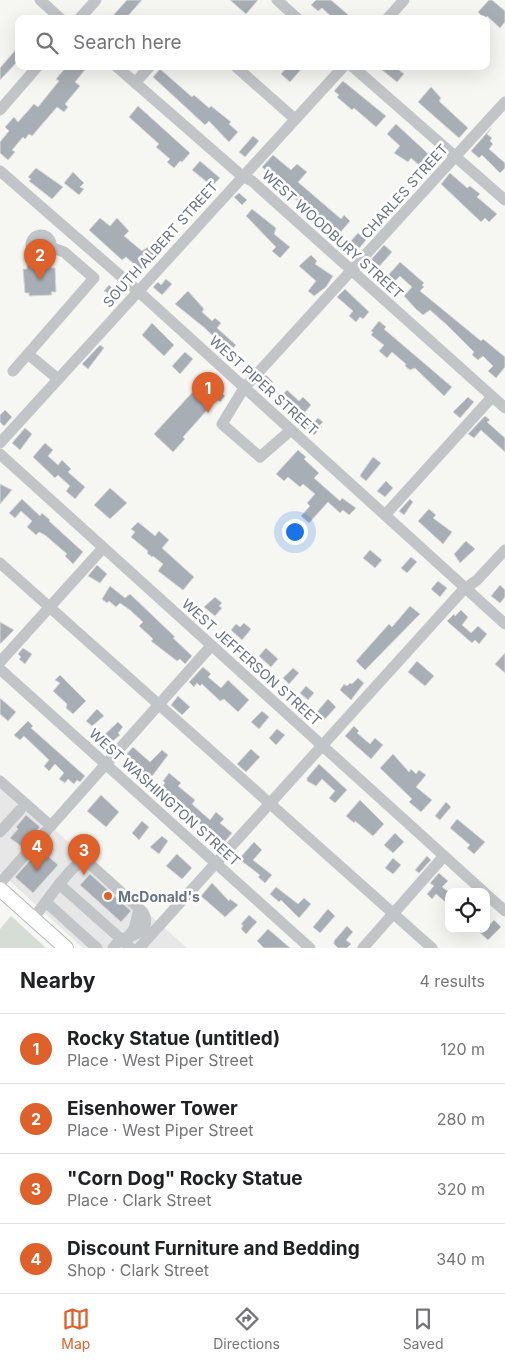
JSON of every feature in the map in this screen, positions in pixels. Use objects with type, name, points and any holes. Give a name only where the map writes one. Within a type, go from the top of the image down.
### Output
[{"type":"main road","points":[[0,889],[66,948]]},
{"type":"street","points":[[40,0],[57,15]]},
{"type":"street","points":[[83,15],[96,0]]},
{"type":"street","points":[[277,0],[294,15]]},
{"type":"street","points":[[391,15],[404,0]]},
{"type":"street","points":[[0,110],[35,70]]},
{"type":"street","name":"WEST WOODBURY STREET","points":[[120,70],[242,176],[252,180],[505,408]]},
{"type":"street","points":[[135,83],[146,70]]},
{"type":"street","points":[[239,70],[294,119]]},
{"type":"street","name":"SOUTH ALBERT STREET","points":[[0,443],[340,70]]},
{"type":"street","points":[[357,70],[505,200]]},
{"type":"street","name":"CHARLES STREET","points":[[291,430],[260,457],[222,424],[244,388],[505,102]]},
{"type":"street","name":"WEST PIPER STREET","points":[[0,171],[138,291],[505,624]]},
{"type":"street","points":[[45,236],[58,221]]},
{"type":"street","points":[[39,235],[45,236],[50,240],[50,247],[44,254],[37,254],[32,250],[33,238],[39,235]]},
{"type":"street","points":[[50,247],[64,252],[94,278]]},
{"type":"street","points":[[13,371],[106,264]]},
{"type":"street","points":[[28,354],[58,379]]},
{"type":"street","points":[[385,515],[492,397]]},
{"type":"street","name":"WEST JEFFERSON STREET","points":[[0,454],[479,888]]},
{"type":"street","points":[[0,662],[103,548]]},
{"type":"street","points":[[139,948],[321,745],[466,588],[477,580],[505,550]]},
{"type":"street","points":[[0,563],[49,609],[432,948]]},
{"type":"street","points":[[0,883],[211,646]]},
{"type":"street","name":"WEST WASHINGTON STREET","points":[[0,669],[310,948]]},
{"type":"street","points":[[0,781],[51,826]]},
{"type":"street","points":[[0,832],[20,810]]},
{"type":"street","points":[[363,948],[444,856]]},
{"type":"street","points":[[33,919],[47,903],[49,896],[59,884],[78,863],[84,862],[91,866],[139,909],[146,918],[143,930],[123,943],[59,884]]},
{"type":"street","name":"WEST JEFFERSON STREET","points":[[490,898],[505,911]]},
{"type":"street","points":[[47,903],[98,948]]},
{"type":"street","points":[[66,919],[80,903]]},
{"type":"street","points":[[83,935],[98,918]]},
{"type":"shaded area","points":[[0,781],[187,948],[83,948],[0,872]]},
{"type":"shaded area","points":[[11,916],[46,948],[0,948],[0,929]]},
{"type":"building","points":[[127,0],[142,0],[129,15],[114,15]]},
{"type":"building","points":[[230,0],[258,0],[246,14]]},
{"type":"building","points":[[316,0],[331,0],[348,15],[330,15],[322,8],[318,11],[311,5]]},
{"type":"building","points":[[489,0],[492,0],[505,11],[505,22],[500,28],[490,19],[490,15],[481,15],[478,12]]},
{"type":"building","points":[[15,51],[15,64],[0,80],[0,68]]},
{"type":"building","points":[[64,70],[85,70],[75,82],[80,86],[65,104],[68,107],[64,112],[57,107],[32,136],[29,134],[25,139],[23,137],[12,150],[15,152],[8,160],[0,153],[0,142],[9,131],[5,127],[14,117],[18,122],[34,104],[38,107],[59,81],[56,79]]},
{"type":"building","points":[[161,70],[192,97],[194,95],[209,108],[211,106],[231,122],[229,124],[238,132],[229,142],[209,121],[205,125],[153,77]]},
{"type":"building","points":[[284,70],[300,70],[290,82],[281,74]]},
{"type":"building","points":[[382,70],[399,70],[404,74],[397,82]]},
{"type":"building","points":[[343,81],[386,116],[376,127],[354,108],[352,110],[337,97],[339,95],[334,91]]},
{"type":"building","points":[[431,87],[441,98],[439,101],[468,128],[459,138],[418,102]]},
{"type":"building","points":[[138,106],[190,153],[174,168],[167,162],[170,159],[156,147],[159,144],[129,117]]},
{"type":"building","points":[[396,124],[438,163],[428,173],[411,158],[408,162],[394,153],[400,146],[387,134]]},
{"type":"building","points":[[491,128],[487,134],[492,138],[490,141],[493,144],[489,149],[505,163],[505,168],[500,173],[482,155],[479,158],[471,151]]},
{"type":"building","points":[[253,136],[259,141],[245,157],[239,152]]},
{"type":"building","points":[[273,155],[291,170],[297,164],[307,172],[298,182],[341,219],[344,215],[350,221],[339,234],[293,197],[262,167]]},
{"type":"building","points":[[200,161],[220,178],[212,186],[192,170]]},
{"type":"building","points":[[36,168],[63,187],[52,199],[29,181],[31,179],[28,177]]},
{"type":"building","points":[[73,172],[84,183],[80,187],[84,189],[79,195],[64,183]]},
{"type":"building","points":[[450,173],[467,188],[470,186],[480,194],[477,197],[497,214],[489,222],[485,218],[481,222],[441,184]]},
{"type":"building","points":[[239,193],[247,200],[242,205],[234,197]]},
{"type":"building","points":[[252,209],[276,228],[274,234],[290,247],[280,258],[272,251],[276,247],[246,216]]},
{"type":"building","points":[[100,218],[110,226],[117,218],[129,231],[124,236],[142,251],[152,244],[159,250],[141,270],[126,257],[122,260],[89,230]]},
{"type":"building","points":[[358,233],[366,240],[357,251],[349,243]]},
{"type":"building","points":[[384,245],[392,252],[377,269],[369,262]]},
{"type":"building","points":[[311,255],[317,261],[315,264],[333,276],[326,287],[314,296],[308,291],[316,281],[299,266]]},
{"type":"building","points":[[400,262],[424,283],[422,285],[424,287],[420,291],[481,341],[483,339],[505,357],[505,367],[496,378],[488,371],[493,366],[483,356],[478,360],[472,355],[474,352],[430,310],[423,315],[416,309],[404,296],[412,287],[400,276],[391,285],[384,280]]},
{"type":"building","points":[[51,264],[51,268],[55,268],[56,292],[51,292],[52,295],[29,296],[29,293],[25,293],[23,269],[27,269],[27,265]]},
{"type":"building","points":[[166,279],[172,284],[162,295],[153,287],[158,282],[161,285]]},
{"type":"building","points":[[117,282],[121,286],[117,292],[120,295],[115,300],[112,298],[109,301],[104,297],[108,293],[104,291],[109,285],[112,288]]},
{"type":"building","points":[[345,289],[369,312],[363,319],[360,317],[356,322],[349,316],[353,311],[337,297]]},
{"type":"building","points":[[188,291],[204,309],[202,312],[212,321],[215,318],[221,323],[217,328],[236,345],[229,353],[206,329],[175,304]]},
{"type":"building","points":[[379,321],[386,327],[384,329],[452,387],[444,396],[415,368],[410,370],[392,352],[387,358],[379,351],[384,345],[371,335],[373,332],[371,331]]},
{"type":"building","points":[[152,323],[174,345],[164,356],[142,335]]},
{"type":"building","points":[[100,345],[104,348],[88,369],[82,364]]},
{"type":"building","points":[[185,352],[193,359],[180,374],[172,366]]},
{"type":"building","points":[[266,375],[273,382],[265,391],[257,384]]},
{"type":"building","points":[[203,376],[225,396],[220,402],[217,399],[183,437],[185,439],[173,452],[154,434],[200,384],[198,382]]},
{"type":"building","points":[[287,390],[299,401],[303,397],[311,405],[298,420],[276,402]]},
{"type":"building","points":[[468,397],[474,402],[460,418],[453,412]]},
{"type":"building","points":[[5,410],[12,417],[4,426],[0,422],[0,415]]},
{"type":"building","points":[[485,416],[490,420],[487,422],[505,438],[505,452],[481,430],[474,438],[468,434]]},
{"type":"building","points":[[318,418],[323,422],[319,426],[322,427],[314,435],[307,429]]},
{"type":"building","points":[[25,428],[32,434],[20,450],[12,443]]},
{"type":"building","points":[[45,443],[53,450],[48,456],[58,465],[62,460],[71,469],[68,472],[85,487],[75,499],[66,491],[70,486],[58,475],[55,478],[33,457]]},
{"type":"building","points":[[298,450],[306,457],[304,459],[319,473],[314,478],[340,501],[342,498],[356,508],[349,515],[343,510],[340,513],[328,502],[309,523],[301,516],[310,506],[307,503],[315,494],[303,484],[300,487],[288,477],[284,481],[276,474]]},
{"type":"building","points":[[373,457],[381,463],[366,481],[360,476]]},
{"type":"building","points":[[386,481],[393,488],[385,497],[377,491]]},
{"type":"building","points":[[0,484],[12,490],[0,504]]},
{"type":"building","points":[[110,488],[127,503],[110,519],[94,505]]},
{"type":"building","points":[[22,499],[40,516],[42,513],[83,552],[73,564],[65,556],[67,554],[45,535],[39,532],[36,535],[27,527],[32,521],[21,511],[15,518],[9,513]]},
{"type":"building","points":[[410,499],[413,502],[404,515],[399,511]]},
{"type":"building","points":[[429,509],[436,515],[433,518],[452,532],[443,544],[418,521]]},
{"type":"building","points":[[138,522],[155,536],[159,531],[169,540],[162,548],[194,577],[183,590],[158,571],[163,564],[147,553],[148,551],[131,537],[135,532],[131,529]]},
{"type":"building","points":[[466,541],[475,549],[460,563],[454,554]]},
{"type":"building","points":[[370,550],[382,560],[375,568],[363,558]]},
{"type":"building","points":[[411,557],[417,562],[407,573],[401,568]]},
{"type":"building","points":[[97,565],[107,574],[100,583],[88,576]]},
{"type":"building","points":[[438,581],[447,588],[440,597],[431,589]]},
{"type":"building","points":[[500,585],[505,590],[505,597],[500,603],[491,596]]},
{"type":"building","points":[[110,586],[125,598],[130,594],[175,637],[173,638],[192,656],[185,664],[180,659],[177,661],[151,641],[153,639],[139,626],[143,622],[130,610],[120,603],[116,607],[109,601],[107,603],[102,599]]},
{"type":"building","points":[[215,597],[222,603],[219,606],[222,608],[215,616],[204,607]]},
{"type":"building","points":[[410,606],[420,614],[365,670],[356,661],[389,624],[392,627]]},
{"type":"building","points":[[461,610],[468,617],[462,625],[471,633],[478,626],[487,634],[479,644],[475,640],[472,643],[447,621]]},
{"type":"building","points":[[0,622],[14,630],[0,644]]},
{"type":"building","points":[[244,623],[251,629],[242,640],[231,630],[236,624],[240,627]]},
{"type":"building","points":[[23,648],[32,654],[25,664],[19,659],[21,657],[18,654]]},
{"type":"building","points":[[266,648],[278,659],[271,667],[259,656]]},
{"type":"building","points":[[505,653],[505,673],[495,664]]},
{"type":"building","points":[[417,661],[434,676],[425,686],[408,672]]},
{"type":"building","points":[[203,667],[211,674],[208,677],[221,688],[228,680],[249,700],[238,712],[224,699],[220,701],[202,684],[200,686],[197,683],[194,687],[189,682]]},
{"type":"building","points":[[293,668],[299,673],[289,684],[283,678]]},
{"type":"building","points":[[60,675],[86,701],[73,714],[66,708],[67,704],[53,691],[60,683],[55,680]]},
{"type":"building","points":[[358,678],[364,683],[351,700],[340,690],[344,684],[347,686],[350,683],[352,684]]},
{"type":"building","points":[[306,686],[314,693],[308,700],[300,693]]},
{"type":"building","points":[[178,696],[190,707],[182,715],[171,705]]},
{"type":"building","points":[[0,698],[16,712],[8,721],[0,714]]},
{"type":"building","points":[[328,699],[336,707],[324,720],[316,713]]},
{"type":"building","points":[[97,709],[104,716],[92,726],[86,721]]},
{"type":"building","points":[[262,711],[269,717],[259,729],[251,722]]},
{"type":"building","points":[[28,721],[33,726],[31,728],[85,776],[80,782],[77,780],[74,784],[68,779],[65,783],[59,779],[64,773],[55,764],[49,771],[44,766],[49,760],[24,736],[20,740],[14,735]]},
{"type":"building","points":[[118,722],[123,727],[118,733],[120,735],[109,744],[103,739],[103,736]]},
{"type":"building","points":[[354,726],[359,731],[357,733],[370,744],[375,738],[383,745],[371,759],[345,736]]},
{"type":"building","points":[[277,729],[285,735],[276,745],[269,738]]},
{"type":"building","points":[[133,747],[150,762],[162,750],[168,755],[150,779],[125,756]]},
{"type":"building","points":[[251,749],[260,757],[246,772],[237,764]]},
{"type":"building","points":[[393,754],[409,772],[411,769],[416,774],[419,770],[426,775],[416,787],[432,800],[421,812],[409,802],[412,799],[380,768]]},
{"type":"building","points":[[319,764],[347,790],[335,803],[329,798],[335,791],[322,779],[316,786],[307,781],[307,778]]},
{"type":"building","points":[[169,773],[181,783],[178,786],[195,800],[192,804],[210,820],[216,812],[224,819],[220,823],[232,833],[222,845],[213,840],[214,837],[161,788],[165,783],[163,781]]},
{"type":"building","points":[[101,795],[119,812],[106,827],[87,811]]},
{"type":"building","points":[[360,800],[384,824],[373,836],[346,816]]},
{"type":"building","points":[[446,802],[451,807],[440,820],[435,816]]},
{"type":"building","points":[[26,815],[40,827],[22,847],[10,838]]},
{"type":"building","points":[[457,819],[485,842],[474,854],[467,848],[470,845],[450,828]]},
{"type":"building","points":[[142,821],[149,827],[139,840],[132,833]]},
{"type":"building","points":[[395,833],[404,842],[393,853],[384,845]]},
{"type":"building","points":[[162,836],[168,841],[159,854],[150,847]]},
{"type":"building","points":[[254,842],[262,850],[253,860],[272,875],[265,883],[258,877],[260,875],[239,859]]},
{"type":"building","points":[[40,849],[58,865],[33,893],[15,877]]},
{"type":"building","points":[[177,854],[192,868],[182,879],[166,866]]},
{"type":"building","points":[[427,856],[431,860],[419,873],[415,870]]},
{"type":"building","points":[[393,858],[401,865],[393,874],[385,868]]},
{"type":"building","points":[[439,873],[448,881],[442,887],[445,889],[445,902],[436,894],[432,899],[427,894],[434,886],[430,883]]},
{"type":"building","name":"McDonald's","points":[[90,874],[131,911],[121,922],[80,885]]},
{"type":"building","points":[[212,883],[229,901],[230,899],[238,905],[225,917],[201,896]]},
{"type":"building","points":[[276,887],[298,904],[304,898],[311,904],[299,918],[281,900],[279,902],[270,894]]},
{"type":"building","points":[[328,909],[335,916],[320,933],[313,927]]},
{"type":"building","points":[[249,915],[257,922],[246,934],[241,929],[243,925],[241,924]]},
{"type":"building","points":[[494,920],[501,927],[488,940],[480,933],[490,933],[490,924]]},
{"type":"building","points":[[347,926],[353,932],[346,940],[351,944],[347,948],[338,948],[334,941]]},
{"type":"building","points":[[268,929],[290,948],[264,948],[257,941]]},
{"type":"place","name":"Eisenhower Tower","points":[[40,280]]},
{"type":"place","name":"Rocky Statue (untitled)","points":[[208,413]]},
{"type":"place","name":"Discount Furniture and Bedding","points":[[37,871]]},
{"type":"place","name":"\"Corn Dog\" Rocky Statue","points":[[84,875]]},
{"type":"place","name":"McDonald's","points":[[108,896]]}]
